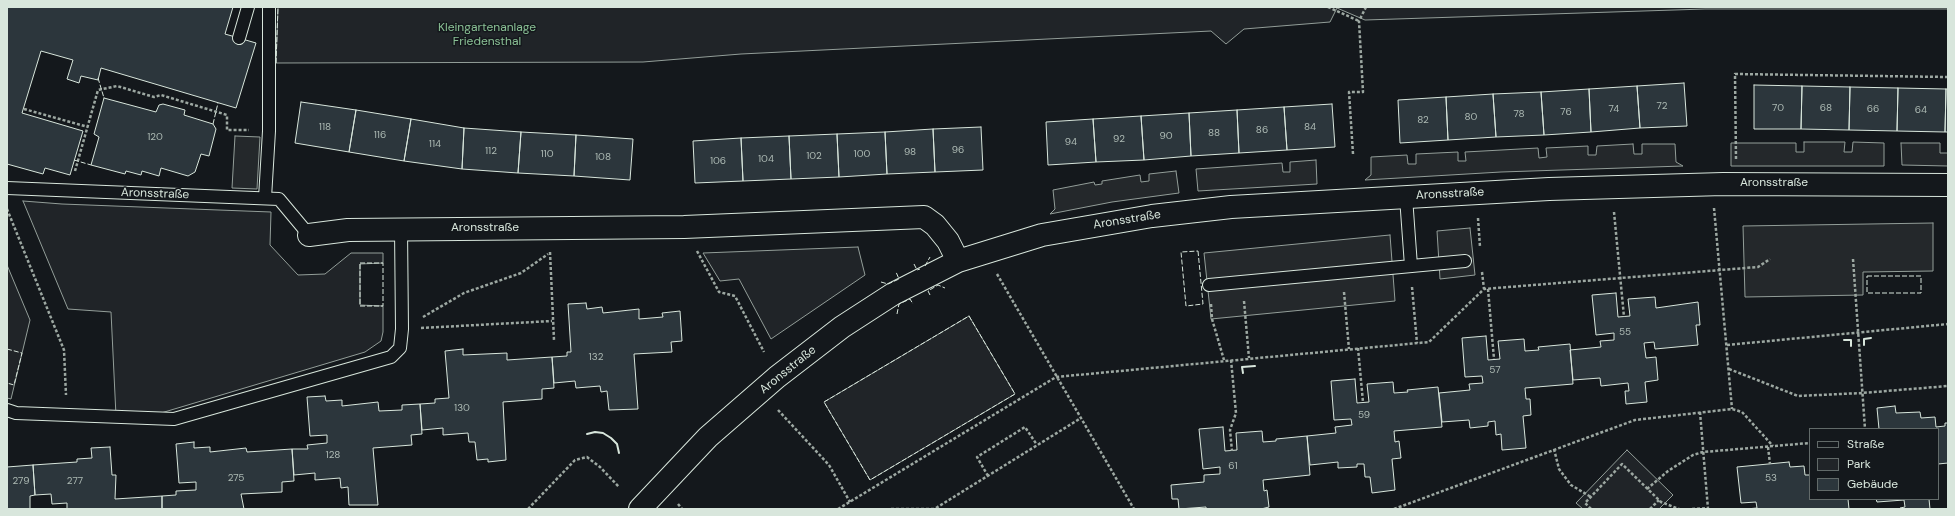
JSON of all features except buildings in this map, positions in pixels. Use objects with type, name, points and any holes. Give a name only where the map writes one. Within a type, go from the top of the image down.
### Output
[{"type":"street","name":"Aronsstraße","points":[[640,509],[708,437],[777,377],[842,327],[893,294],[958,261],[1060,230],[1152,216],[1231,207],[1549,189],[1737,183],[1948,185]]},
{"type":"street","name":"Aronsstraße","points":[[309,235],[348,230],[684,227],[924,217],[935,225],[948,241],[958,261]]},
{"type":"lane","points":[[239,38],[248,7]]},
{"type":"lane","points":[[265,198],[269,131],[269,7]]},
{"type":"lane","name":"Aronsstraße","points":[[7,188],[279,199],[309,235]]},
{"type":"lane","points":[[1406,197],[1411,266]]},
{"type":"lane","points":[[7,410],[16,413],[174,419],[391,357],[400,348],[402,329],[401,229]]},
{"type":"lane","points":[[1209,285],[1465,261]]},
{"type":"path","points":[[1328,7],[1359,21]]},
{"type":"path","points":[[1353,154],[1349,92],[1363,92],[1359,21],[1366,7]]},
{"type":"path","points":[[1737,183],[1735,74],[1948,77]]},
{"type":"path","points":[[78,161],[98,90],[117,86],[154,97],[161,95],[227,115],[226,130],[269,131]]},
{"type":"path","points":[[24,109],[88,127]]},
{"type":"path","points":[[1712,184],[1732,409]]},
{"type":"path","points":[[7,209],[64,350],[67,415]]},
{"type":"path","points":[[1614,212],[1624,317]]},
{"type":"path","points":[[1478,218],[1480,248]]},
{"type":"path","points":[[684,227],[719,292],[735,296],[764,352]]},
{"type":"path","points":[[549,248],[554,340]]},
{"type":"path","points":[[984,252],[1134,509]]},
{"type":"path","points":[[402,329],[464,293],[521,273],[550,253]]},
{"type":"path","points":[[838,509],[1056,377],[1224,360],[1429,342],[1484,290],[1488,289],[1758,267],[1770,259]]},
{"type":"path","points":[[1852,259],[1865,428]]},
{"type":"path","points":[[1411,266],[1417,343]]},
{"type":"path","points":[[1482,271],[1484,290]]},
{"type":"path","points":[[1342,272],[1349,349]]},
{"type":"path","points":[[1242,282],[1249,358]]},
{"type":"path","points":[[1488,289],[1494,359]]},
{"type":"path","points":[[1212,318],[1224,360]]},
{"type":"path","points":[[402,329],[552,321]]},
{"type":"path","points":[[1727,345],[1948,324]]},
{"type":"path","points":[[1358,348],[1363,402]]},
{"type":"path","points":[[1231,360],[1236,413],[1230,430],[1232,451]]},
{"type":"path","points":[[1729,369],[1798,396],[1862,393],[1948,386]]},
{"type":"path","points":[[776,408],[829,465],[850,502]]},
{"type":"path","points":[[1394,509],[1635,420],[1732,409],[1742,412],[1773,446]]},
{"type":"path","points":[[1692,509],[1708,509],[1700,412]]},
{"type":"path","points":[[891,509],[937,508],[1081,418]]},
{"type":"path","points":[[989,476],[977,457],[1025,427],[1037,445]]},
{"type":"path","points":[[1647,488],[1668,471],[1693,456],[1703,452],[1809,443]]},
{"type":"path","points":[[1768,447],[1770,464]]},
{"type":"path","points":[[1554,449],[1559,469],[1571,485],[1591,497]]},
{"type":"path","points":[[528,509],[575,460],[587,457],[600,467],[619,486]]},
{"type":"path","points":[[1591,509],[1585,503],[1622,464],[1659,500],[1679,509]]},
{"type":"path","points":[[1650,509],[1659,500]]},
{"type":"green space","name":"Kleingartenanlage Friedensthal","points":[[278,7],[1948,7],[1948,9],[1705,9],[1365,20],[1337,8],[1330,22],[1244,29],[1226,44],[1211,31],[741,54],[643,62],[276,63]]},
{"type":"green space","points":[[23,201],[62,204],[271,212],[270,245],[298,275],[325,274],[351,253],[383,253],[383,263],[360,264],[360,305],[383,306],[383,332],[381,341],[365,352],[151,416],[116,416],[111,312],[68,309]]},
{"type":"green space","points":[[858,247],[865,275],[771,339],[739,279],[720,281],[703,253]]},
{"type":"green space","points":[[7,265],[30,320],[11,399],[7,398]]},
{"type":"green space","points":[[969,316],[1015,394],[870,480],[824,402]]},
{"type":"green space","points":[[1627,450],[1673,495],[1659,509],[1583,509],[1576,503]]},
{"type":"shaded area","points":[[235,136],[260,137],[257,189],[232,188]]},
{"type":"shaded area","points":[[1804,142],[1845,142],[1844,152],[1852,152],[1853,142],[1884,143],[1884,166],[1731,166],[1731,143],[1796,143],[1796,152],[1804,152]]},
{"type":"shaded area","points":[[1901,143],[1940,143],[1940,153],[1948,153],[1948,166],[1902,165]]},
{"type":"shaded area","points":[[1633,144],[1634,154],[1642,154],[1642,144],[1675,144],[1676,162],[1683,166],[1501,172],[1365,180],[1371,175],[1371,157],[1407,155],[1408,164],[1416,164],[1416,154],[1458,152],[1458,161],[1466,161],[1465,152],[1538,148],[1539,158],[1547,157],[1546,148],[1588,146],[1588,155],[1596,155],[1597,146]]},
{"type":"shaded area","points":[[1316,160],[1317,184],[1198,191],[1196,169],[1282,163],[1283,172],[1290,172],[1290,162]]},
{"type":"shaded area","points":[[1176,171],[1179,193],[1112,202],[1050,214],[1055,209],[1053,190],[1094,182],[1095,185],[1102,184],[1102,181],[1140,175],[1141,182],[1149,181],[1149,174]]},
{"type":"shaded area","points":[[1933,223],[1933,271],[1863,272],[1863,295],[1745,297],[1743,226]]},
{"type":"shaded area","points":[[1470,228],[1475,275],[1440,279],[1437,231]]},
{"type":"shaded area","points":[[1390,235],[1395,301],[1211,319],[1204,253]]},
{"type":"fence","points":[[276,63],[278,7]]},
{"type":"fence","points":[[98,78],[104,98]]},
{"type":"fence","points":[[213,124],[218,103]]},
{"type":"fence","points":[[74,160],[91,165]]},
{"type":"fence","points":[[1198,251],[1203,304],[1186,306],[1181,252],[1198,251]]},
{"type":"fence","points":[[925,266],[930,257]]},
{"type":"fence","points":[[360,263],[383,263],[383,306],[360,306],[360,263]]},
{"type":"fence","points":[[914,264],[917,270],[920,269]]},
{"type":"fence","points":[[881,282],[888,284],[899,279],[896,272]]},
{"type":"fence","points":[[1867,276],[1921,276],[1921,293],[1867,293],[1867,276]]},
{"type":"fence","points":[[930,295],[928,291],[938,285],[945,288]]},
{"type":"fence","points":[[897,314],[899,304],[910,299],[913,304]]},
{"type":"fence","points":[[969,316],[1015,394],[870,480],[824,402],[969,316]]},
{"type":"fence","points":[[7,349],[22,353],[14,385],[7,383]]},
{"type":"wall","points":[[1864,345],[1864,339],[1871,338]]},
{"type":"wall","points":[[1844,340],[1851,340],[1851,346]]},
{"type":"wall","points":[[1243,373],[1242,367],[1255,366]]},
{"type":"wall","points":[[587,434],[595,432],[603,433],[617,444],[619,453]]}]
